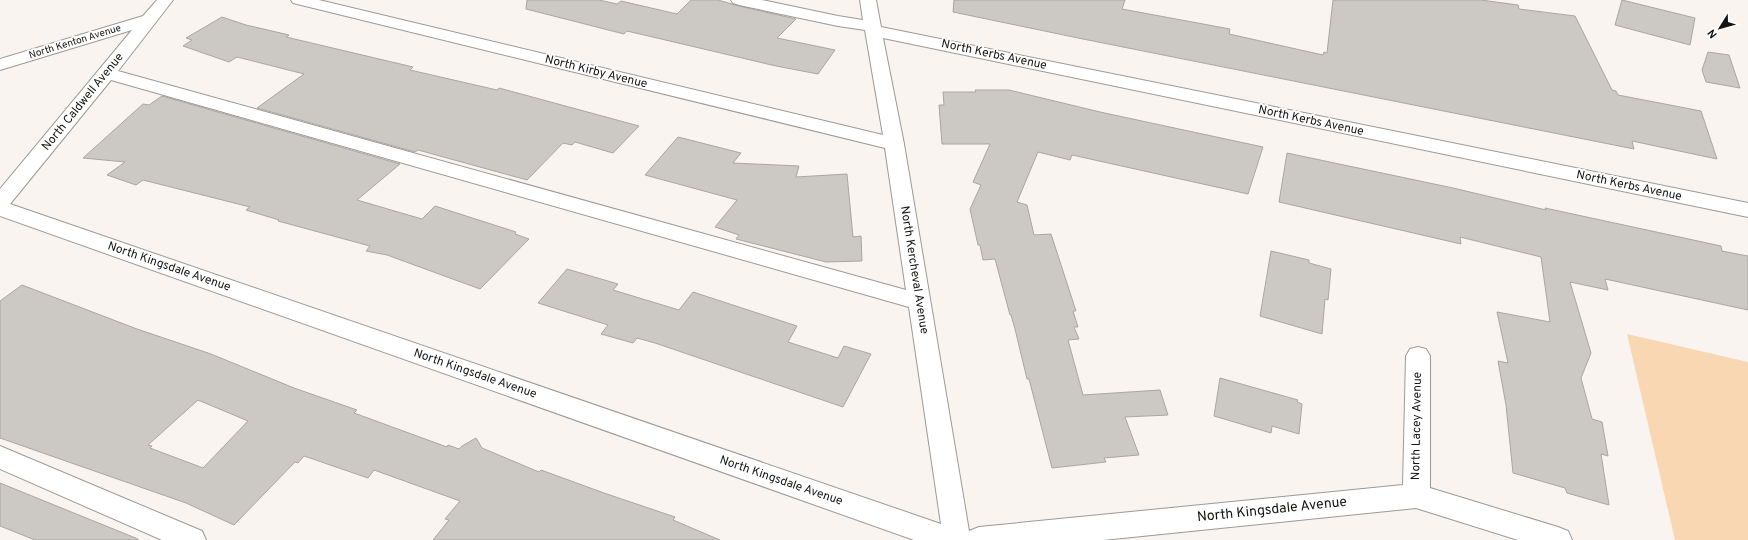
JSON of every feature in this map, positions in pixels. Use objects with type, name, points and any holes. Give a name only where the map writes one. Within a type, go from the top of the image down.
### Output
[{"type":"street","name":"North Caldwell Avenue","points":[[0,203],[165,0]]},
{"type":"street","name":"North Kirby Avenue","points":[[299,0],[894,144]]},
{"type":"street","name":"North Kerbs Avenue","points":[[739,0],[1748,210]]},
{"type":"street","name":"North Kercheval Avenue","points":[[868,0],[894,144],[957,540]]},
{"type":"street","name":"North Kenton Avenue","points":[[0,65],[149,20]]},
{"type":"street","points":[[107,73],[919,302]]},
{"type":"street","name":"North Kingsdale Avenue","points":[[0,208],[950,540]]},
{"type":"street","name":"North Lacey Avenue","points":[[1416,496],[1418,356]]},
{"type":"street","points":[[0,456],[192,540]]},
{"type":"street","name":"North Kingsdale Avenue","points":[[979,540],[1416,496],[1558,540]]},
{"type":"shaded area","points":[[1627,334],[1748,362],[1748,540],[1675,540]]},
{"type":"building","points":[[527,0],[599,0],[617,4],[621,1],[677,14],[691,0],[718,0],[796,19],[777,38],[835,50],[818,74],[776,66],[627,31],[624,34],[526,9]]},
{"type":"building","points":[[954,0],[1125,0],[1122,9],[1230,29],[1229,34],[1323,55],[1324,52],[1327,53],[1333,0],[1481,0],[1518,5],[1519,9],[1575,16],[1612,90],[1616,91],[1618,95],[1701,111],[1717,159],[1632,141],[1634,149],[953,12]]},
{"type":"building","points":[[1622,0],[1695,18],[1690,45],[1615,25]]},
{"type":"building","points":[[222,17],[246,25],[289,35],[286,37],[413,67],[410,70],[497,90],[499,88],[639,126],[613,153],[575,142],[572,145],[563,143],[527,180],[418,150],[415,152],[257,108],[304,74],[237,57],[229,62],[183,46],[192,40],[186,38]]},
{"type":"building","points":[[1708,52],[1729,55],[1740,88],[1706,82],[1702,70]]},
{"type":"building","points":[[975,90],[1009,90],[1100,112],[1263,147],[1248,194],[1072,155],[1070,160],[1038,152],[1017,202],[1027,205],[1034,235],[1051,234],[1076,311],[1073,311],[1078,327],[1074,327],[1079,339],[1068,340],[1083,395],[1160,390],[1168,415],[1125,417],[1139,455],[1104,458],[1106,462],[1052,468],[1029,379],[1027,379],[1015,329],[995,259],[983,260],[970,209],[981,185],[973,182],[990,144],[942,144],[939,105],[944,105],[943,92],[976,92]]},
{"type":"building","points":[[162,96],[400,164],[357,200],[422,219],[435,206],[516,232],[515,234],[529,239],[480,289],[387,255],[366,251],[370,246],[278,221],[279,220],[246,210],[250,207],[143,180],[136,185],[107,175],[125,162],[83,158],[143,104],[149,105]]},
{"type":"building","points":[[678,137],[741,153],[733,163],[799,166],[796,177],[847,174],[853,237],[861,236],[862,261],[826,262],[736,239],[739,235],[715,227],[737,200],[645,175]]},
{"type":"building","points":[[1287,153],[1453,188],[1546,210],[1545,208],[1721,246],[1722,251],[1748,256],[1748,310],[1605,279],[1608,290],[1570,282],[1591,353],[1581,378],[1592,419],[1602,422],[1608,456],[1601,454],[1609,505],[1567,493],[1565,488],[1513,473],[1506,405],[1498,361],[1508,363],[1497,312],[1550,322],[1541,257],[1460,237],[1461,244],[1279,202]]},
{"type":"building","points":[[1271,251],[1309,260],[1309,263],[1331,269],[1328,300],[1325,299],[1322,334],[1260,316]]},
{"type":"building","points":[[567,269],[618,284],[613,290],[679,310],[693,292],[797,326],[788,342],[838,358],[844,346],[871,354],[843,407],[655,343],[637,338],[633,343],[601,334],[608,325],[538,303]]},
{"type":"building","points":[[22,285],[137,329],[211,354],[294,388],[357,410],[354,413],[447,447],[448,445],[459,449],[476,438],[482,448],[539,472],[541,470],[675,517],[673,520],[720,540],[433,540],[449,520],[445,519],[460,501],[374,470],[368,478],[304,456],[298,463],[295,462],[234,525],[186,503],[0,438],[0,301]],"holes":[[[198,400],[248,421],[203,468],[150,448],[152,446],[148,445]]]},
{"type":"building","points":[[1220,378],[1298,400],[1297,402],[1302,404],[1299,434],[1272,426],[1271,433],[1214,416]]},
{"type":"building","points":[[0,483],[138,540],[35,540],[0,526]]}]
